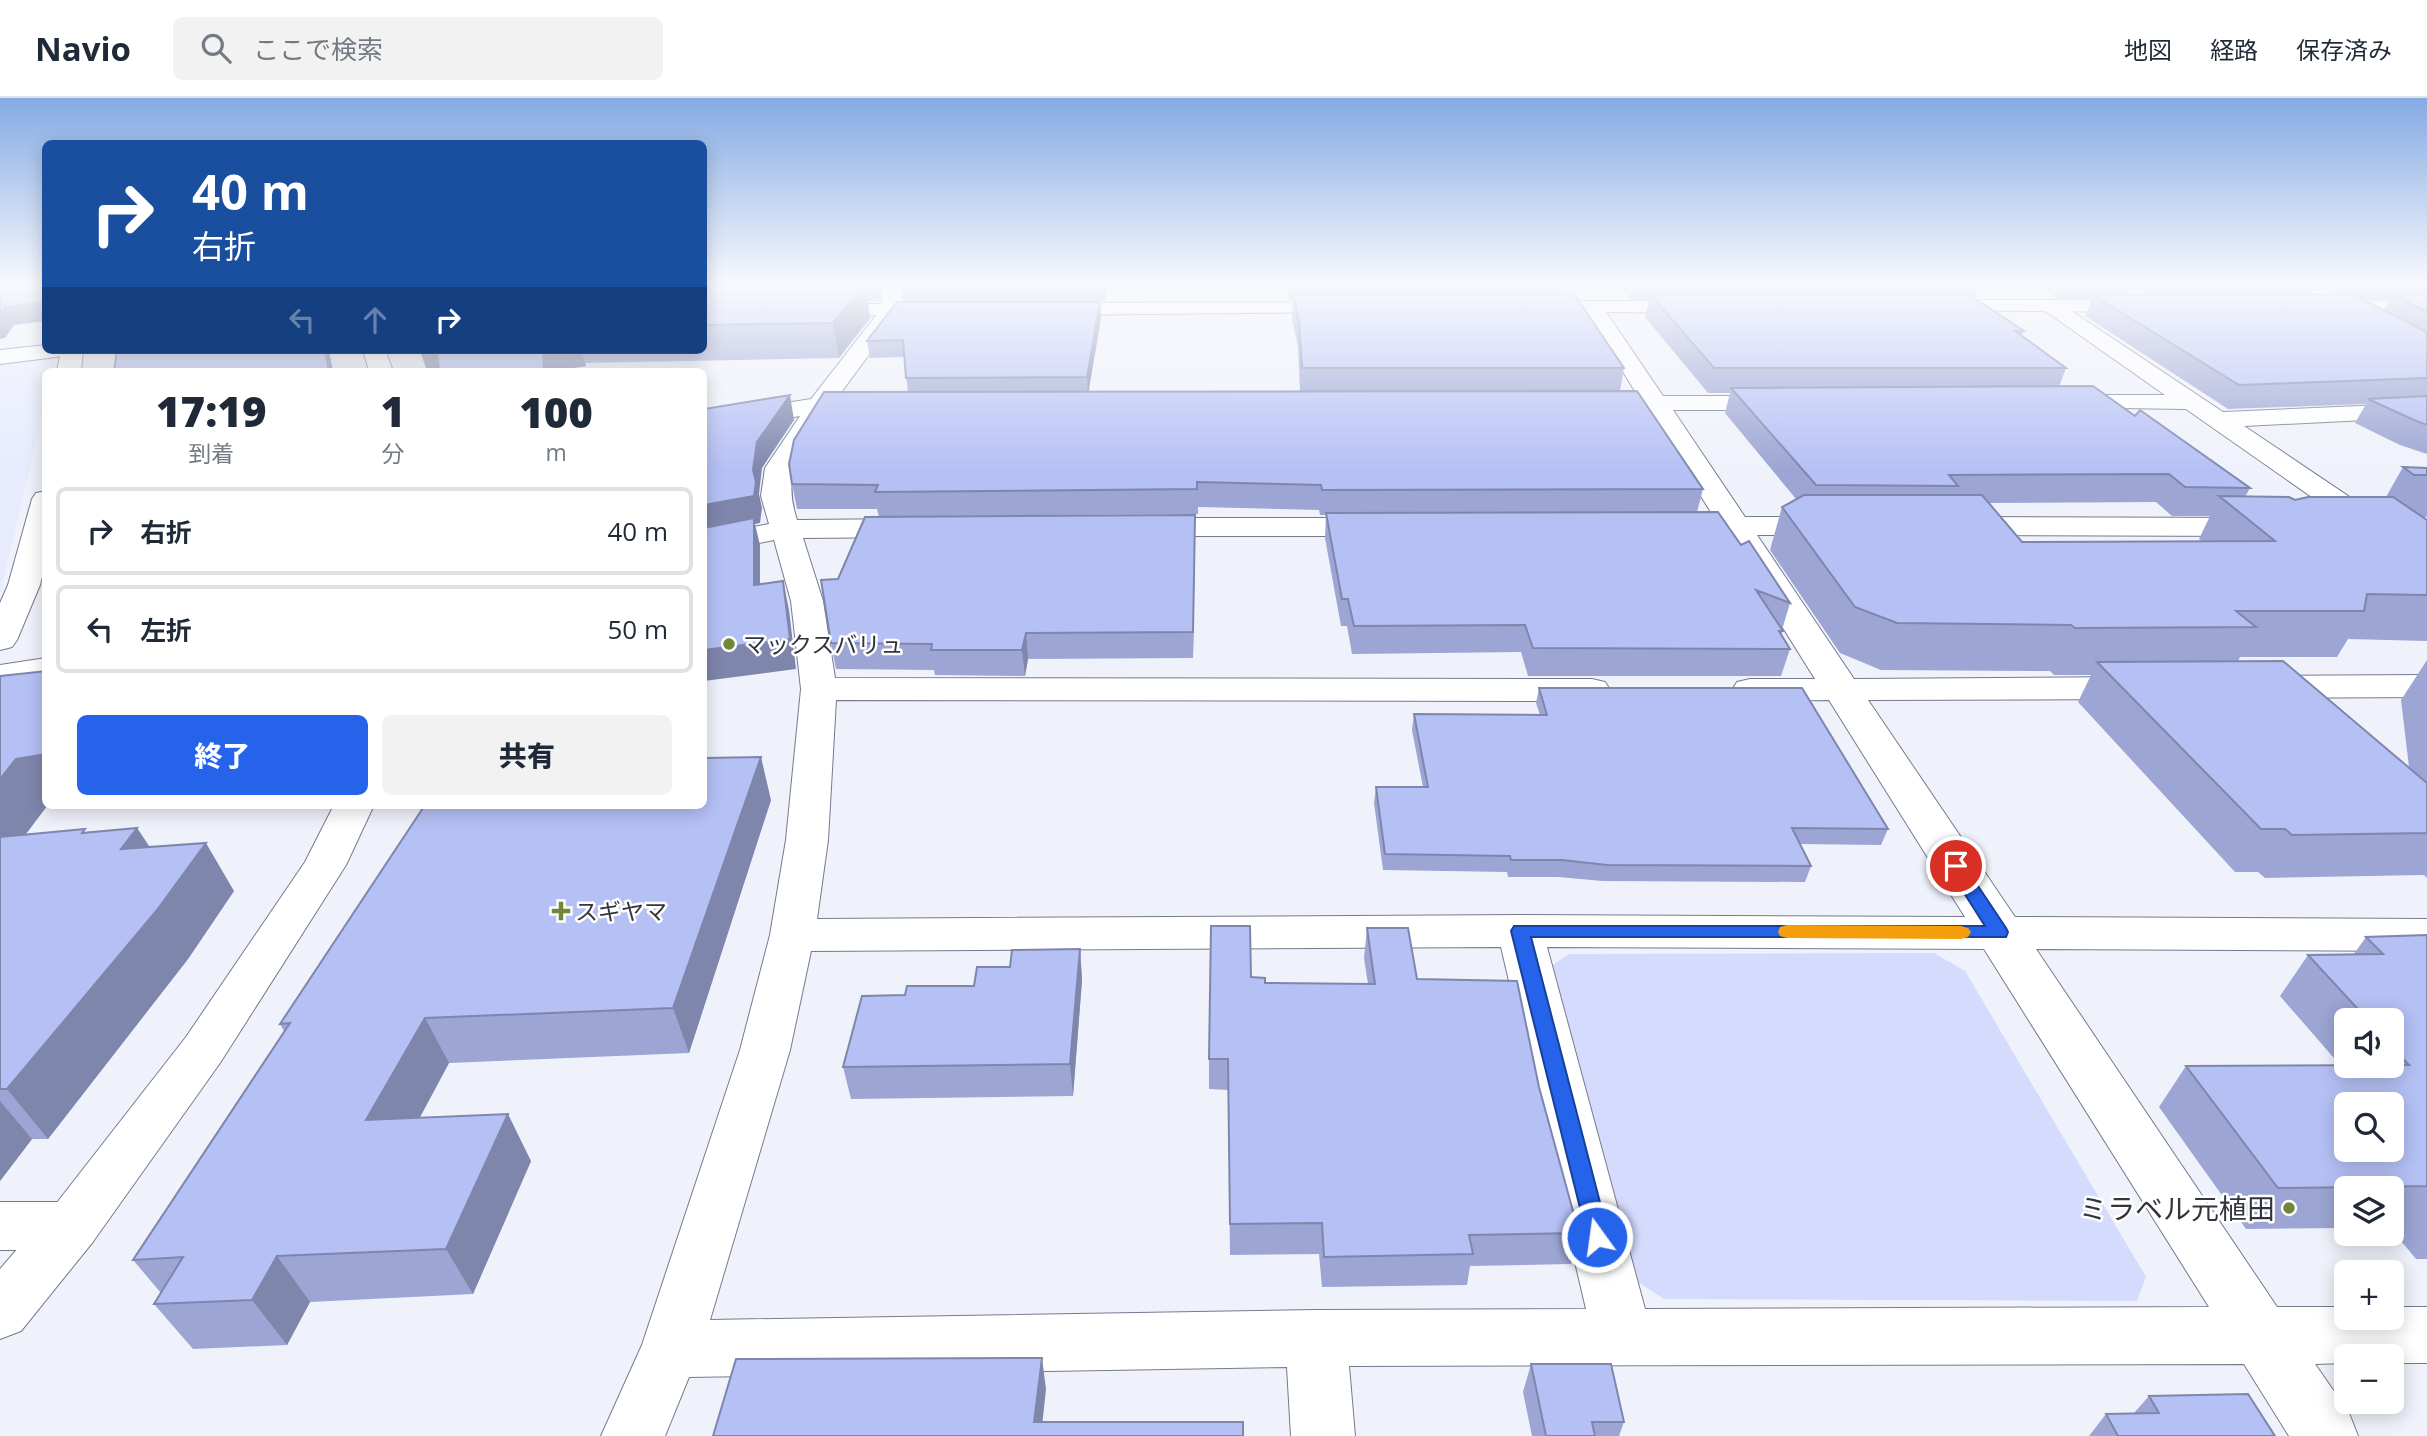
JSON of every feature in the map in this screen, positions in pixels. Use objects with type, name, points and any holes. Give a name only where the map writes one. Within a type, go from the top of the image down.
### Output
[{"type":"street","points":[[633,1436],[671,1349],[765,1050],[792,936],[807,840],[819,689],[807,601],[787,528],[775,496],[779,468],[819,405],[863,346]]},
{"type":"street","points":[[1619,346],[2326,1436]]},
{"type":"street","points":[[2110,346],[2427,563]]},
{"type":"street","points":[[0,357],[42,352]]},
{"type":"street","points":[[2040,402],[2190,402]]},
{"type":"street","points":[[1572,403],[1806,403]]},
{"type":"street","points":[[707,424],[819,405],[889,405]]},
{"type":"street","points":[[2218,420],[2427,410]]},
{"type":"street","points":[[0,640],[24,585],[42,515]]},
{"type":"street","points":[[1651,526],[1860,526]]},
{"type":"street","points":[[1929,526],[2290,527]]},
{"type":"street","points":[[1121,527],[1400,527]]},
{"type":"street","points":[[2332,527],[2427,528]]},
{"type":"street","points":[[707,544],[787,528],[940,528]]},
{"type":"street","points":[[0,676],[42,669]]},
{"type":"street","points":[[2232,688],[2427,686]]},
{"type":"street","points":[[1717,690],[2176,688]]},
{"type":"street","points":[[819,689],[1621,690]]},
{"type":"street","points":[[0,1312],[72,1226],[203,1050],[325,865],[352,809]]},
{"type":"street","points":[[792,936],[1520,931],[2427,935]]},
{"type":"street","points":[[1520,931],[1623,1339]]},
{"type":"street","points":[[0,1226],[72,1226]]},
{"type":"street","points":[[671,1349],[1316,1338],[2427,1335]]},
{"type":"street","points":[[1316,1338],[1323,1436]]},
{"type":"shaded area","points":[[44,358],[55,360],[54,368],[42,368],[42,417],[0,595],[0,364]]},
{"type":"shaded area","points":[[1934,953],[1965,971],[2146,1277],[2137,1301],[1664,1299],[1624,1273],[1550,967],[1569,954]]},
{"type":"building","points":[[904,346],[1092,346],[1087,377],[906,378]]},
{"type":"building","points":[[1301,346],[1609,346],[1624,368],[1302,368]]},
{"type":"building","points":[[1695,346],[2036,346],[2066,368],[1714,368]]},
{"type":"building","points":[[2176,346],[2427,346],[2427,378],[2239,385]]},
{"type":"building","points":[[116,354],[326,354],[328,368],[114,368]]},
{"type":"building","points":[[437,354],[543,354],[544,368],[439,368]]},
{"type":"building","points":[[2093,386],[2135,416],[2140,410],[2250,488],[2185,487],[2169,474],[1949,475],[1958,486],[1816,485],[1731,388]]},
{"type":"building","points":[[1637,391],[1703,489],[1322,490],[1321,485],[1197,482],[1197,489],[875,492],[878,485],[792,484],[789,464],[794,440],[824,392]]},
{"type":"building","points":[[790,395],[757,442],[753,470],[756,482],[754,496],[707,504],[707,409]]},
{"type":"building","points":[[2427,396],[2427,425],[2368,399]]},
{"type":"building","points":[[2403,467],[2427,468],[2427,475],[2414,475]]},
{"type":"building","points":[[1804,495],[1982,495],[2022,542],[2275,541],[2219,496],[2289,497],[2295,500],[2308,497],[2393,497],[2427,520],[2427,595],[2367,594],[2364,611],[2236,611],[2256,627],[2075,628],[2071,625],[1897,623],[1855,607],[1782,507]]},
{"type":"building","points":[[1718,512],[1741,545],[1749,541],[1790,603],[1756,590],[1783,631],[1779,631],[1790,649],[1533,648],[1525,625],[1354,626],[1348,599],[1342,599],[1326,513]]},
{"type":"building","points":[[1195,515],[1193,632],[1026,633],[1022,650],[931,650],[932,644],[831,643],[821,580],[838,579],[865,517]]},
{"type":"building","points":[[754,518],[754,585],[783,581],[790,639],[707,650],[707,527]]},
{"type":"building","points":[[2283,661],[2427,783],[2427,833],[2292,835],[2285,829],[2261,829],[2097,662]]},
{"type":"building","points":[[42,671],[42,755],[16,759],[0,779],[0,676]]},
{"type":"building","points":[[1539,688],[1802,688],[1888,829],[1792,828],[1811,866],[1607,865],[1562,860],[1511,860],[1510,856],[1385,854],[1376,787],[1428,787],[1414,714],[1547,715]]},
{"type":"building","points":[[761,757],[673,1008],[425,1018],[366,1120],[508,1114],[446,1249],[277,1256],[252,1300],[154,1304],[183,1257],[133,1260],[290,1023],[280,1024],[422,809],[707,809],[707,758]]},
{"type":"building","points":[[137,828],[121,849],[206,843],[157,910],[7,1089],[0,1089],[0,837],[85,829],[82,833]]},
{"type":"building","points":[[1211,926],[1250,926],[1251,977],[1265,978],[1265,983],[1375,984],[1367,928],[1408,928],[1417,979],[1517,981],[1539,1087],[1579,1233],[1469,1235],[1473,1254],[1324,1257],[1322,1223],[1230,1224],[1228,1059],[1209,1059]]},
{"type":"building","points":[[2427,935],[2427,1186],[2404,1186],[2404,1176],[2334,1176],[2334,1187],[2278,1188],[2186,1066],[2334,1065],[2334,1078],[2404,1078],[2404,1065],[2409,1065],[2404,1060],[2404,1008],[2357,1008],[2308,955],[2383,954],[2366,937]]},
{"type":"building","points":[[1080,949],[1070,1064],[843,1067],[862,996],[905,995],[907,986],[974,986],[977,967],[1010,967],[1012,950]]},
{"type":"building","points":[[1042,1358],[1034,1422],[1243,1422],[1243,1436],[713,1436],[736,1359]]},
{"type":"building","points":[[1531,1364],[1611,1364],[1624,1422],[1592,1422],[1595,1436],[1546,1436]]},
{"type":"building","points":[[2248,1394],[2275,1436],[2118,1436],[2106,1414],[2159,1413],[2149,1396]]},
{"type":"slow traffic","points":[[1787,932],[1961,932]]},
{"type":"place","name":"マックスバリュ","points":[[729,644]]},
{"type":"place","name":"スギヤマ","points":[[561,911]]},
{"type":"place","name":"ミラベル元植田","points":[[2289,1208]]},
{"type":"route","points":[[1597,1237],[1520,931],[1999,932],[1956,866]]}]
